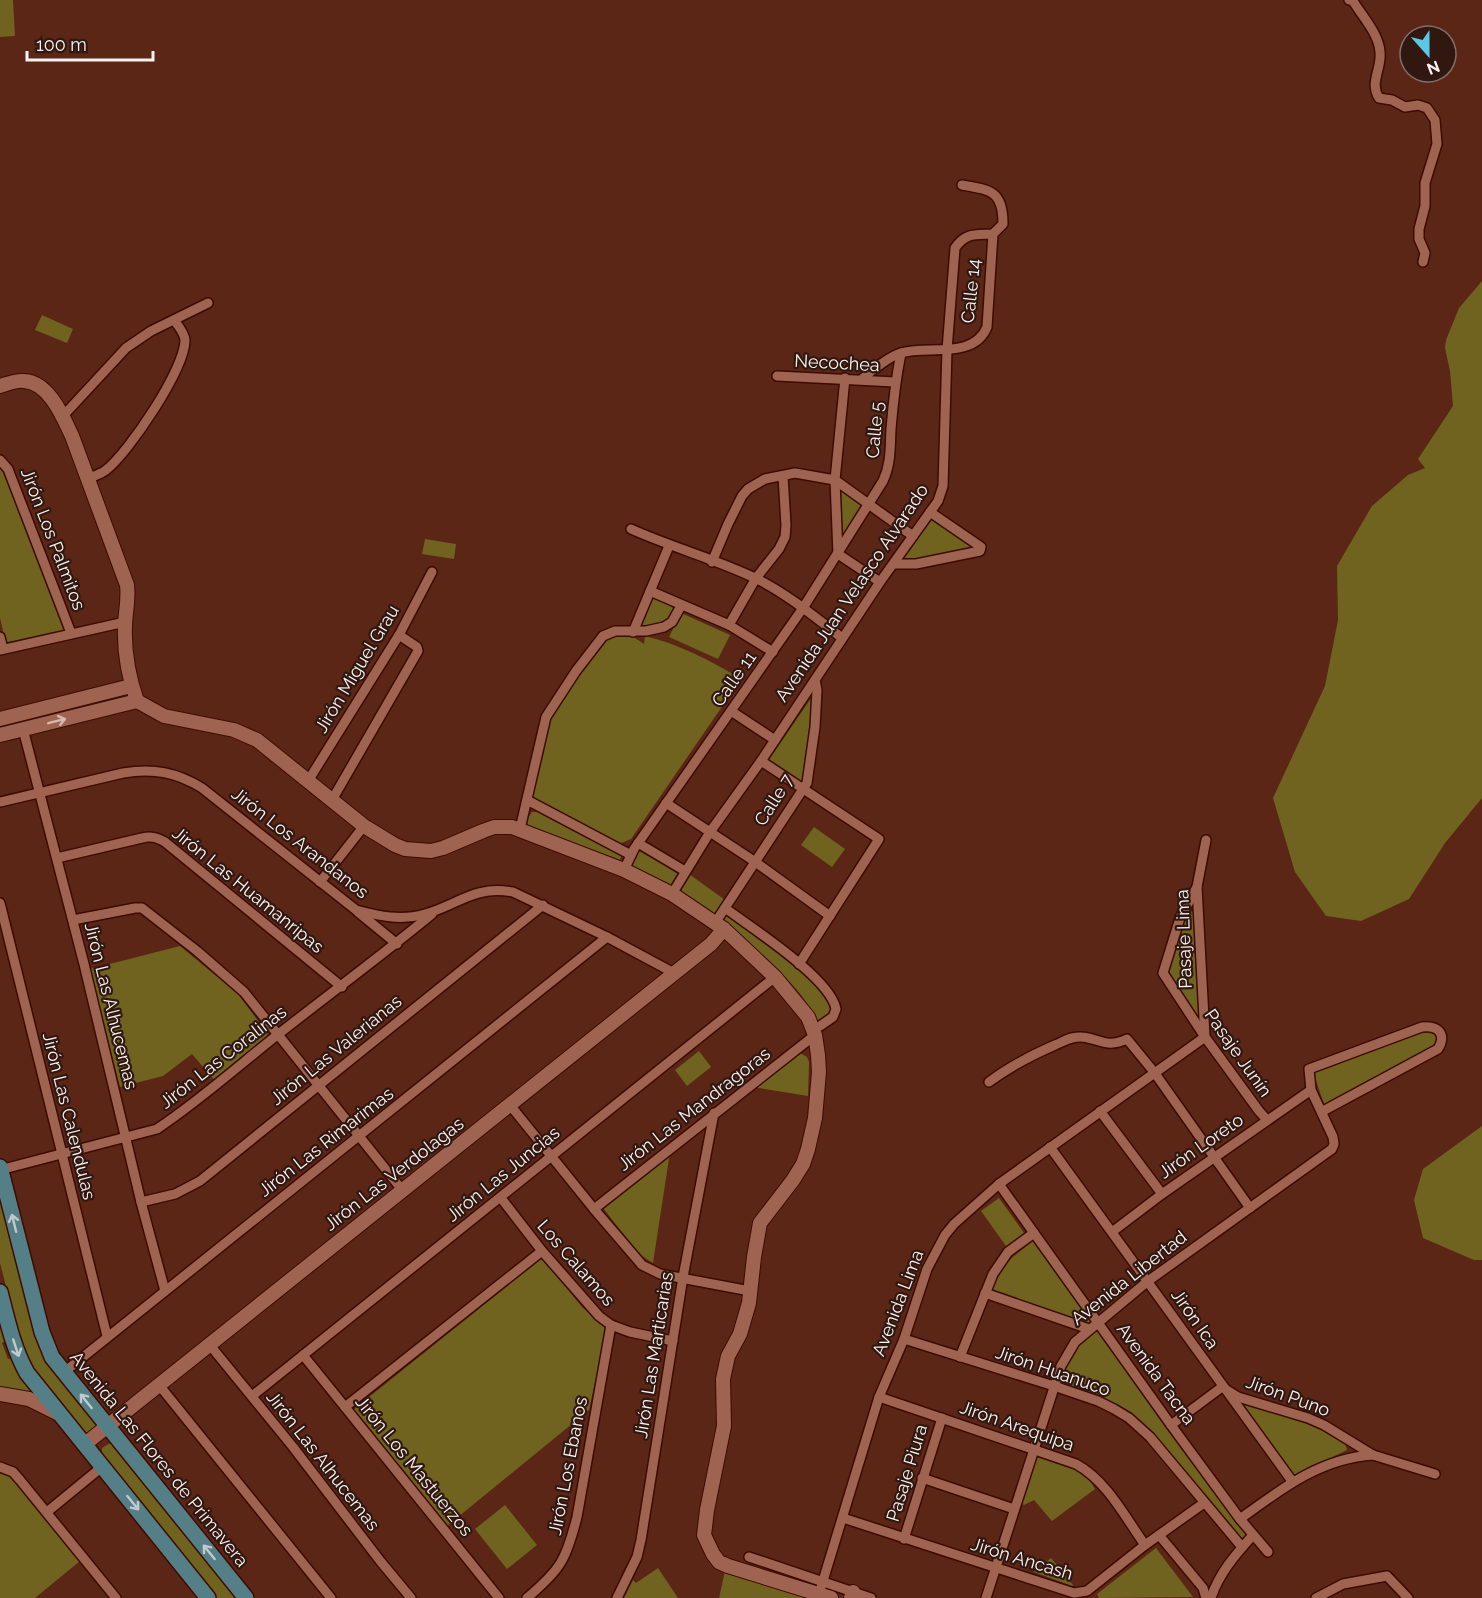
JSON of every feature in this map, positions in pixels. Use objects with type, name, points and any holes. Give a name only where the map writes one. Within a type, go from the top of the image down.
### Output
[{"type":"main road","name":"Avenida Las Flores de Primavera","points":[[0,1169],[42,1332],[52,1357],[246,1598]]},
{"type":"main road","points":[[0,1292],[20,1361],[27,1373],[208,1598]]},
{"type":"street","points":[[1349,0],[1353,1],[1376,37],[1380,49],[1374,91],[1379,98],[1392,100],[1405,107],[1418,105],[1427,108],[1436,120],[1437,144],[1425,183],[1425,206],[1419,229],[1419,239],[1425,253],[1423,262]]},
{"type":"street","name":"Calle 14","points":[[862,379],[901,353],[962,347],[981,337],[985,332],[993,234],[1003,224],[1003,209],[1000,201],[989,189],[963,185]]},
{"type":"street","name":"Avenida Juan Velasco Alvarado","points":[[672,894],[710,832],[761,761],[880,582],[938,501],[943,486],[947,350],[955,248],[961,239],[969,235],[993,234]]},
{"type":"street","points":[[63,417],[126,348],[151,331],[208,303]]},
{"type":"street","points":[[89,478],[105,471],[162,398],[184,350],[185,338],[174,320]]},
{"type":"street","name":"Calle 5","points":[[868,504],[888,471],[895,382],[901,353]]},
{"type":"street","name":"Necochea","points":[[777,376],[895,382]]},
{"type":"street","points":[[845,378],[835,480],[838,554],[880,582]]},
{"type":"street","points":[[0,386],[25,381],[37,385],[46,393],[63,417],[89,478],[127,585],[125,647],[131,686],[136,701]]},
{"type":"street","name":"Jirón Los Palmitos","points":[[0,460],[8,469],[71,633]]},
{"type":"street","points":[[712,562],[742,496],[756,483],[765,479],[795,473],[835,480],[913,536]]},
{"type":"street","points":[[729,625],[756,578],[779,549],[784,537],[786,525],[783,476]]},
{"type":"street","name":"Calle 11","points":[[624,870],[638,843],[803,608],[868,504]]},
{"type":"street","points":[[894,564],[916,564],[980,551],[981,547],[930,512]]},
{"type":"street","points":[[631,529],[669,546],[756,578],[803,608],[842,638]]},
{"type":"street","points":[[633,632],[669,546]]},
{"type":"street","name":"Jirón Miguel Grau","points":[[308,781],[399,636],[432,572]]},
{"type":"street","points":[[650,591],[729,625],[772,652]]},
{"type":"street","points":[[520,829],[546,717],[556,699],[603,636],[615,631],[646,631],[664,627],[672,622],[681,606]]},
{"type":"street","points":[[0,637],[2,649],[125,622]]},
{"type":"street","points":[[332,800],[418,651],[417,647],[399,636]]},
{"type":"street","name":"Calle 7","points":[[719,926],[725,908],[807,783],[815,727],[817,690],[815,680]]},
{"type":"street","points":[[0,719],[131,686]]},
{"type":"street","points":[[0,735],[136,701],[164,716],[234,730],[264,746],[364,826],[395,845],[405,849],[431,851],[494,827],[520,829],[624,870],[672,894],[719,926],[775,977],[817,1030],[819,1072],[812,1132],[803,1164],[760,1223],[745,1319],[725,1366],[724,1426],[704,1535],[708,1547],[719,1562],[729,1566],[825,1592],[871,1598]]},
{"type":"street","points":[[731,711],[775,740]]},
{"type":"street","name":"Jirón Las Alhucemas","points":[[23,729],[165,1291]]},
{"type":"street","points":[[725,908],[799,964],[879,839],[761,761]]},
{"type":"street","name":"Jirón Los Arandanos","points":[[0,802],[141,770],[156,770],[181,776],[201,788],[356,910],[400,918],[436,911],[474,893],[499,889],[513,892],[543,905],[674,973]]},
{"type":"street","points":[[527,800],[631,855]]},
{"type":"street","points":[[666,803],[754,861],[830,916]]},
{"type":"street","points":[[320,882],[364,826]]},
{"type":"street","name":"Jirón Las Huamanripas","points":[[57,858],[151,836],[157,838],[174,849],[342,987]]},
{"type":"street","name":"Pasaje Lima","points":[[1205,1037],[1197,887],[1206,840]]},
{"type":"street","points":[[638,843],[685,871]]},
{"type":"street","name":"Pasaje Junín","points":[[1197,887],[1180,918],[1163,973],[1205,1037],[1258,1111],[1267,1120]]},
{"type":"street","name":"Jirón Las Calendulas","points":[[0,903],[107,1336]]},
{"type":"street","name":"Jirón Las Valerianas","points":[[141,1202],[175,1194],[200,1181],[543,905]]},
{"type":"street","points":[[73,920],[135,908],[147,911],[197,951],[244,992],[403,1191]]},
{"type":"street","points":[[356,910],[397,944]]},
{"type":"street","name":"Jirón Las Coralinas","points":[[0,1169],[157,1129],[176,1117],[436,911]]},
{"type":"street","name":"Jirón Las Verdolagas","points":[[85,1444],[711,944],[719,926]]},
{"type":"street","name":"Jirón Las Rimarimas","points":[[63,1373],[608,937]]},
{"type":"street","name":"Jirón Las Mandragoras","points":[[594,1209],[835,1014],[835,1003],[830,994],[799,964]]},
{"type":"street","name":"Jirón Las Juncias","points":[[252,1396],[775,977]]},
{"type":"street","points":[[1432,1026],[1437,1029],[1442,1037],[1438,1049],[1323,1111],[1311,1090],[1309,1069],[1422,1027],[1432,1026]]},
{"type":"street","name":"Avenida Lima","points":[[825,1592],[843,1518],[879,1397],[904,1339],[922,1284],[938,1246],[954,1224],[999,1184],[1205,1037]]},
{"type":"street","points":[[989,1082],[1036,1053],[1073,1038],[1093,1038],[1109,1044],[1116,1044],[1127,1039],[1154,1072],[1250,1208]]},
{"type":"street","name":"Jirón Loreto","points":[[1112,1232],[1162,1194],[1311,1090]]},
{"type":"street","points":[[510,1105],[642,1265],[660,1274],[750,1291]]},
{"type":"street","points":[[1100,1111],[1162,1194]]},
{"type":"street","name":"Avenida Libertad","points":[[986,1598],[1054,1386],[1068,1353],[1089,1329],[1148,1281],[1332,1149],[1334,1144],[1323,1111]]},
{"type":"street","name":"Jirón Las Marticarias","points":[[617,1598],[637,1557],[641,1540],[683,1277],[714,1113]]},
{"type":"street","name":"Jirón Ica","points":[[1050,1147],[1292,1481]]},
{"type":"street","name":"Avenida Tacna","points":[[999,1184],[1171,1425],[1240,1519],[1268,1552]]},
{"type":"street","name":"Los Calamos","points":[[501,1198],[585,1301],[611,1325],[644,1336],[674,1341]]},
{"type":"street","points":[[960,1358],[993,1274],[1008,1252],[1034,1233]]},
{"type":"street","points":[[345,1407],[542,1251]]},
{"type":"street","points":[[985,1293],[1089,1329]]},
{"type":"street","name":"Jirón Los Ebanos","points":[[527,1598],[552,1577],[564,1559],[571,1541],[578,1517],[611,1325]]},
{"type":"street","name":"Jirón Huanuco","points":[[904,1339],[1098,1401],[1129,1418],[1162,1451],[1242,1547]]},
{"type":"street","name":"Jirón Las Alhucemas","points":[[209,1344],[411,1598]]},
{"type":"street","name":"Jirón Los Mastuerzos","points":[[303,1355],[500,1598]]},
{"type":"street","points":[[159,1385],[331,1598]]},
{"type":"street","name":"Jirón Puno","points":[[1171,1425],[1222,1387],[1238,1397],[1324,1425],[1373,1455],[1435,1474]]},
{"type":"street","points":[[0,1394],[29,1399],[59,1414]]},
{"type":"street","name":"Jirón Arequipa","points":[[879,1397],[1063,1458],[1088,1471],[1099,1481],[1145,1545]]},
{"type":"street","name":"Pasaje Piura","points":[[904,1539],[942,1418]]},
{"type":"street","points":[[1240,1519],[1292,1481],[1345,1458],[1373,1455]]},
{"type":"street","points":[[47,1512],[103,1466]]},
{"type":"street","points":[[0,1467],[13,1472],[116,1598]]},
{"type":"street","points":[[922,1478],[1014,1509]]},
{"type":"street","name":"Jirón Ancash","points":[[843,1518],[1071,1593],[1088,1594],[1145,1545],[1204,1503]]},
{"type":"street","points":[[1159,1535],[1203,1588],[1208,1598]]},
{"type":"street","points":[[1208,1598],[1232,1558],[1253,1535]]},
{"type":"street","points":[[749,1557],[825,1592]]},
{"type":"street","points":[[1316,1598],[1343,1584],[1387,1576],[1408,1598]]},
{"type":"shaded area","points":[[0,0],[13,0],[15,36],[0,37]]},
{"type":"shaded area","points":[[1482,281],[1482,798],[1445,843],[1409,899],[1361,921],[1326,916],[1295,872],[1273,798],[1325,686],[1338,620],[1337,566],[1372,506],[1408,475],[1425,468],[1418,459],[1453,406],[1450,371],[1445,348],[1446,340],[1459,308]]},
{"type":"shaded area","points":[[42,315],[73,329],[67,343],[35,330]]},
{"type":"shaded area","points":[[0,466],[65,627],[62,632],[6,645],[0,618]]},
{"type":"shaded area","points":[[841,490],[865,507],[842,541],[840,538]]},
{"type":"shaded area","points":[[931,519],[976,547],[914,562],[903,559]]},
{"type":"shaded area","points":[[425,539],[456,544],[454,559],[422,554]]},
{"type":"shaded area","points":[[651,596],[664,601],[674,609],[671,620],[654,626],[637,627]]},
{"type":"shaded area","points":[[681,613],[730,635],[718,659],[669,637]]},
{"type":"shaded area","points":[[614,635],[632,636],[644,644],[645,636],[682,648],[741,679],[631,839],[616,845],[533,800],[532,786],[547,721],[598,642]]},
{"type":"shaded area","points":[[816,691],[804,785],[768,761]]},
{"type":"shaded area","points":[[532,812],[537,812],[621,856],[620,860],[529,827],[526,821]]},
{"type":"shaded area","points":[[814,827],[845,849],[832,867],[801,845]]},
{"type":"shaded area","points":[[638,850],[678,873],[669,888],[629,866]]},
{"type":"shaded area","points":[[689,874],[725,900],[716,916],[678,892]]},
{"type":"shaded area","points":[[1185,910],[1196,913],[1200,1014],[1196,1016],[1165,970]]},
{"type":"shaded area","points":[[728,914],[817,985],[834,1009],[828,1017],[817,1024],[802,996],[790,982],[722,923],[721,919]]},
{"type":"shaded area","points":[[180,946],[238,994],[270,1037],[215,1081],[192,1054],[163,1076],[120,1087],[90,969]]},
{"type":"shaded area","points":[[1426,1029],[1432,1029],[1438,1036],[1436,1045],[1325,1107],[1312,1069]]},
{"type":"shaded area","points":[[699,1051],[711,1067],[687,1086],[675,1070]]},
{"type":"shaded area","points":[[800,1053],[807,1057],[809,1062],[808,1096],[753,1087],[796,1054]]},
{"type":"shaded area","points":[[1482,1126],[1482,1260],[1474,1260],[1423,1238],[1414,1200],[1423,1169]]},
{"type":"shaded area","points":[[670,1152],[653,1263],[640,1255],[603,1208]]},
{"type":"shaded area","points":[[0,1185],[38,1334],[98,1424],[97,1427],[84,1434],[37,1377],[23,1353],[0,1263]]},
{"type":"shaded area","points":[[999,1198],[1024,1233],[1006,1246],[981,1211]]},
{"type":"shaded area","points":[[1033,1241],[1093,1320],[1088,1325],[988,1291],[1003,1265]]},
{"type":"shaded area","points":[[542,1258],[582,1307],[607,1328],[589,1410],[447,1526],[353,1410]]},
{"type":"shaded area","points":[[0,1320],[5,1341],[2,1343],[8,1359],[12,1358],[35,1396],[0,1388]]},
{"type":"shaded area","points":[[1097,1329],[1251,1539],[1244,1545],[1142,1425],[1058,1384],[1073,1353]]},
{"type":"shaded area","points":[[1245,1402],[1308,1422],[1345,1443],[1347,1450],[1293,1476],[1241,1403]]},
{"type":"shaded area","points":[[112,1442],[240,1598],[217,1598],[102,1455],[102,1448]]},
{"type":"shaded area","points":[[1033,1455],[1063,1462],[1087,1476],[1095,1489],[1052,1521],[1034,1500],[1024,1505],[1019,1502]]},
{"type":"shaded area","points":[[0,1470],[10,1476],[80,1561],[35,1598],[0,1598]]},
{"type":"shaded area","points":[[505,1505],[537,1545],[507,1569],[475,1529]]},
{"type":"shaded area","points":[[1156,1548],[1193,1597],[1099,1598],[1097,1594]]},
{"type":"shaded area","points":[[1051,1558],[1073,1585],[1072,1586],[1034,1572]]},
{"type":"shaded area","points":[[658,1568],[678,1598],[624,1598],[633,1580],[636,1583]]},
{"type":"shaded area","points":[[725,1571],[812,1598],[719,1598]]}]
